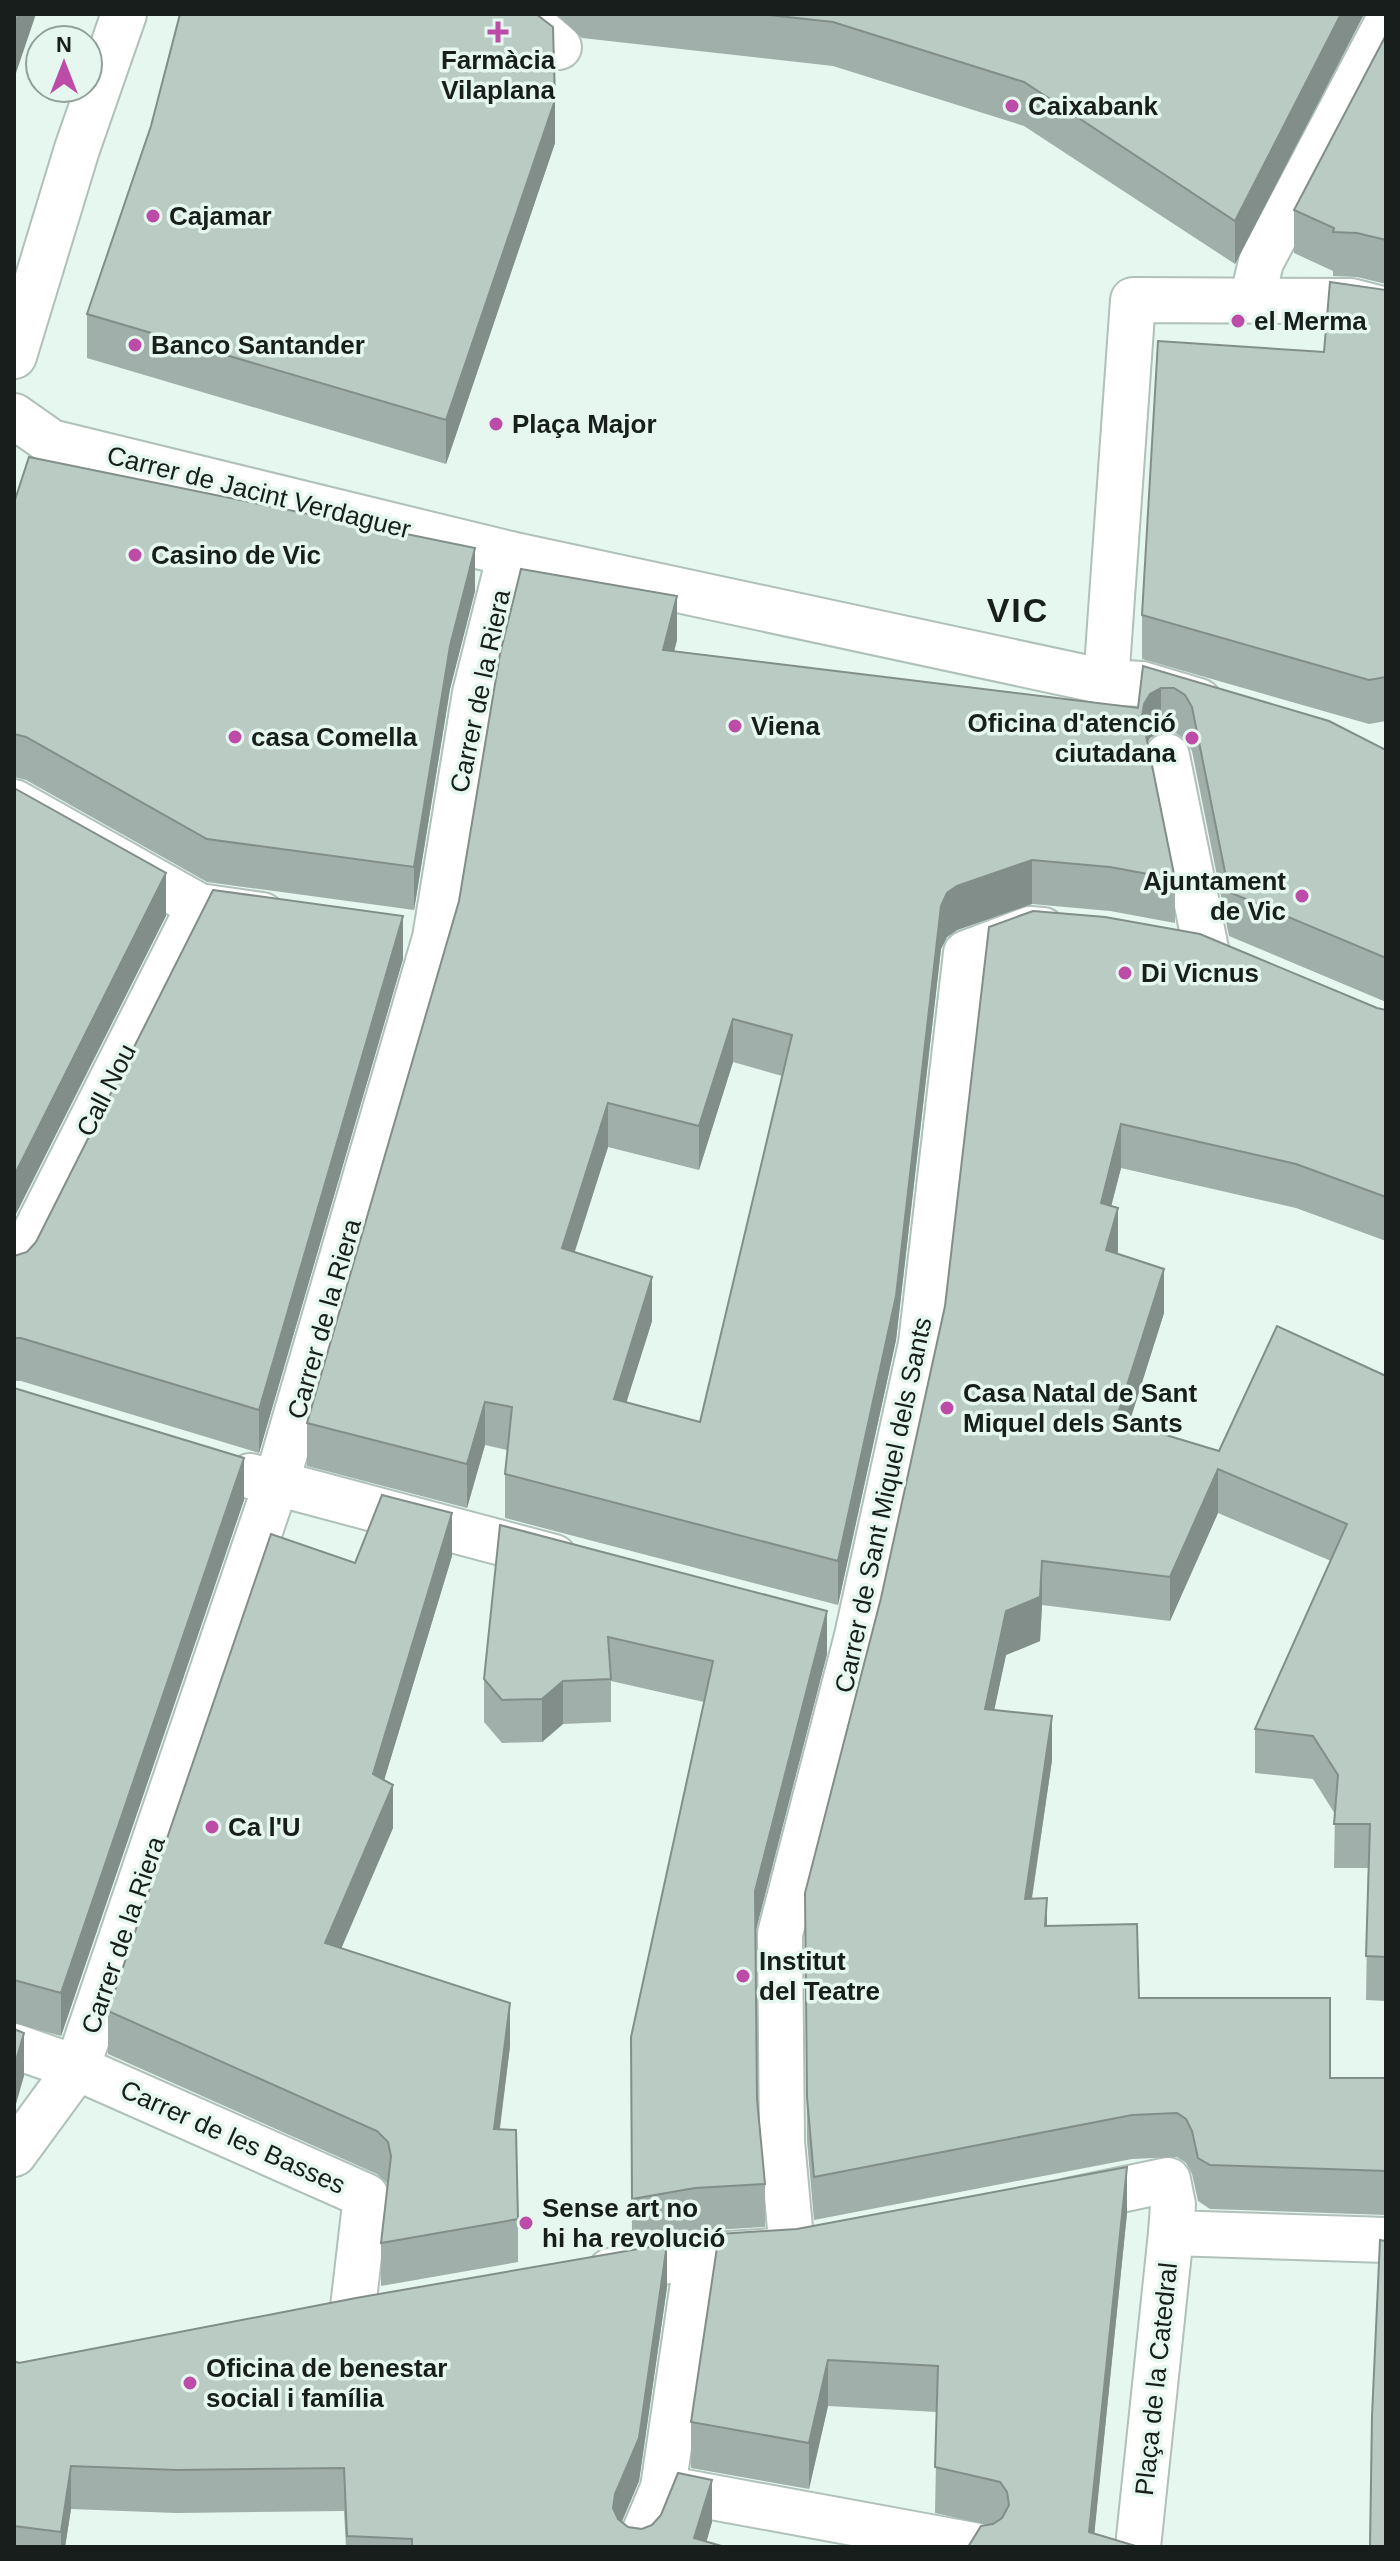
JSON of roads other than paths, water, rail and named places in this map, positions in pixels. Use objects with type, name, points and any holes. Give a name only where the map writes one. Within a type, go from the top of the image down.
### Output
[{"type":"street","points":[[14,356],[77,149],[124,14]]},
{"type":"street","points":[[520,14],[559,47]]},
{"type":"street","points":[[1238,300],[1386,25]]},
{"type":"street","points":[[1106,682],[1133,300],[1351,301],[1386,310]]},
{"type":"street","name":"Carrer de Jacint Verdaguer","points":[[14,416],[51,442],[510,554]]},
{"type":"street","points":[[510,554],[1106,682],[1142,684],[1232,711]]},
{"type":"street","name":"Carrer de la Riera","points":[[14,2154],[77,2068],[276,1484],[435,938],[475,693],[510,554]]},
{"type":"street","points":[[1167,756],[1207,954]]},
{"type":"street","points":[[14,802],[199,906],[309,921]]},
{"type":"street","name":"Call Nou","points":[[14,1274],[199,906]]},
{"type":"street","name":"Carrer de Sant Miquel dels Sants","points":[[792,2250],[782,2142],[780,1934],[857,1636],[921,1344],[966,953],[1030,929],[1077,933]]},
{"type":"street","points":[[388,932],[435,938]]},
{"type":"street","points":[[1164,946],[1207,954],[1248,971]]},
{"type":"street","points":[[218,1466],[586,1565]]},
{"type":"street","points":[[812,1624],[857,1636]]},
{"type":"street","points":[[14,2046],[77,2068]]},
{"type":"street","name":"Carrer de les Basses","points":[[77,2068],[366,2196],[352,2316]]},
{"type":"street","points":[[1030,2208],[1168,2180],[1173,2205],[1171,2233]]},
{"type":"street","name":"Plaça de la Catedral","points":[[1138,2547],[1171,2233],[1386,2240]]},
{"type":"street","points":[[571,2278],[697,2256],[792,2250],[838,2241]]},
{"type":"street","points":[[638,2547],[663,2488],[697,2256]]},
{"type":"street","points":[[306,2325],[399,2308]]},
{"type":"street","points":[[663,2488],[984,2547]]},
{"type":"place","name":"Farmàcia Vilaplana","points":[[498,32]]},
{"type":"place","name":"Caixabank","points":[[1012,106]]},
{"type":"place","name":"Cajamar","points":[[153,216]]},
{"type":"place","name":"el Merma","points":[[1238,321]]},
{"type":"place","name":"Banco Santander","points":[[135,345]]},
{"type":"place","name":"Plaça Major","points":[[496,424]]},
{"type":"place","name":"Casino de Vic","points":[[135,555]]},
{"type":"place","name":"Viena","points":[[735,726]]},
{"type":"place","name":"casa Comella","points":[[235,737]]},
{"type":"place","name":"Oficina d'atenció ciutadana","points":[[1192,738]]},
{"type":"place","name":"Ajuntament de Vic","points":[[1302,896]]},
{"type":"place","name":"Di Vicnus","points":[[1125,973]]},
{"type":"place","name":"Casa Natal de Sant Miquel dels Sants","points":[[947,1408]]},
{"type":"place","name":"Ca l'U","points":[[212,1827]]},
{"type":"place","name":"Institut del Teatre","points":[[743,1976]]},
{"type":"place","name":"Sense art no hi ha revolució","points":[[526,2223]]},
{"type":"place","name":"Oficina de benestar social i família","points":[[190,2383]]},
{"type":"district","name":"VIC","points":[[1018,610]]}]
